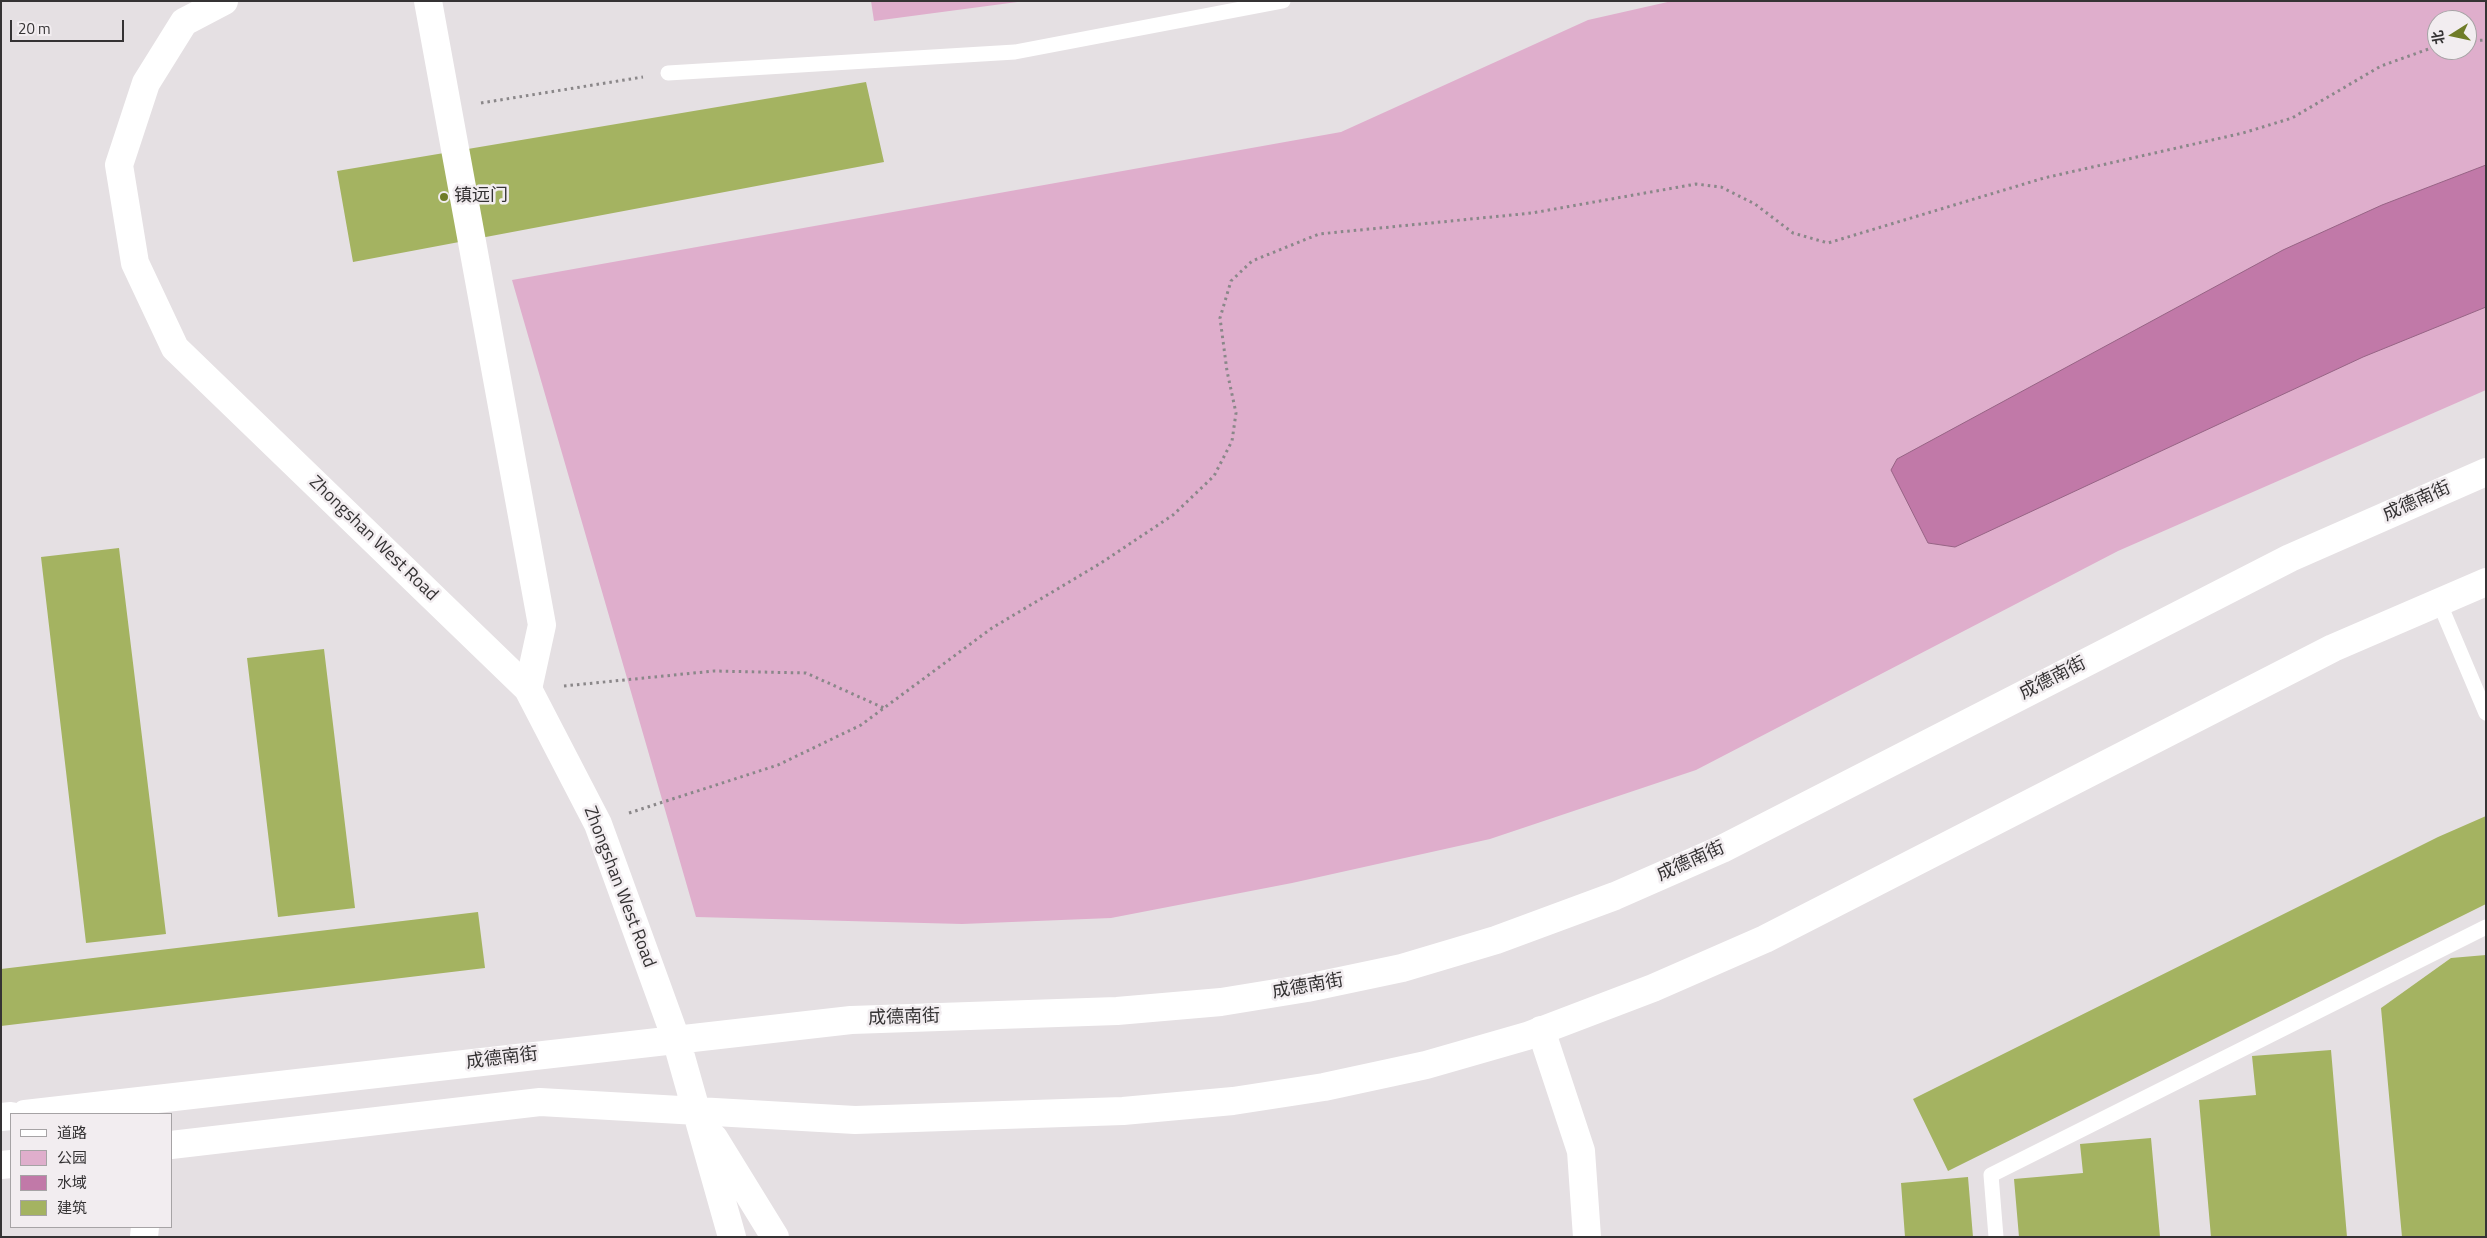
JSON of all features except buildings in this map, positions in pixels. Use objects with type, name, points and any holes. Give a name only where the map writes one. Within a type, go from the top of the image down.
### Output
[{"type":"main road","name":"Zhongshan West Road","points":[[224,1],[184,22],[146,83],[118,165],[134,263],[175,348],[528,689],[598,824],[676,1039],[698,1111]]},
{"type":"main road","points":[[428,1],[542,625],[528,689]]},
{"type":"main road","name":"成德南街","points":[[34,1113],[851,1020],[1117,1011],[1221,1002],[1306,988],[1392,970],[1496,940],[1615,896],[1722,849],[2290,558],[2486,472]]},
{"type":"main road","points":[[172,1145],[540,1102],[855,1120],[1123,1111],[1215,1102],[1324,1087],[1426,1065],[1541,1030],[1653,988],[1765,939],[2333,648],[2486,582]]},
{"type":"main road","points":[[1541,1030],[1581,1151],[1587,1237]]},
{"type":"main road","points":[[698,1111],[732,1237]]},
{"type":"main road","points":[[698,1111],[775,1237]]},
{"type":"lane","points":[[668,74],[1016,52],[1283,1]]},
{"type":"lane","points":[[2439,602],[2486,713]]},
{"type":"lane","points":[[1996,1237],[1990,1175],[2486,927]]},
{"type":"path","points":[[598,824],[778,765],[861,725],[992,628],[1101,563],[1172,515],[1214,476],[1232,441],[1236,413],[1227,371],[1220,318],[1231,280],[1252,261],[1318,234],[1532,213],[1696,184],[1721,186],[1755,204],[1792,233],[1828,243],[2044,178],[2243,133],[2292,118],[2381,66],[2427,50]]},
{"type":"path","points":[[448,108],[668,74]]},
{"type":"path","points":[[528,689],[714,671],[806,673],[884,708]]},
{"type":"green space","points":[[871,1],[1025,1],[874,21]]},
{"type":"green space","points":[[1672,1],[2486,1],[2486,390],[2118,551],[1696,770],[1490,839],[1292,883],[1111,918],[962,924],[696,917],[512,280],[1341,132],[1588,20]]},
{"type":"water","points":[[2486,165],[2486,307],[2363,357],[1955,547],[1928,543],[1891,470],[1897,459],[2283,250],[2382,205]]},
{"type":"place","name":"镇远门","points":[[444,197]]}]
